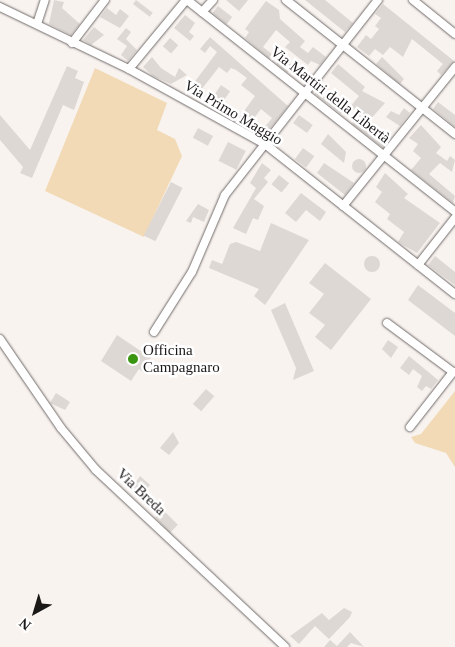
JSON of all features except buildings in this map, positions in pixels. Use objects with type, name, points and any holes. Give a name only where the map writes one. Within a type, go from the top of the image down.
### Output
[{"type":"street","points":[[37,24],[46,0]]},
{"type":"street","points":[[72,44],[105,0]]},
{"type":"street","points":[[129,70],[186,0]]},
{"type":"street","name":"Via Martiri della Libertà","points":[[186,0],[455,212]]},
{"type":"street","points":[[286,0],[455,134]]},
{"type":"street","points":[[154,332],[192,272],[224,195],[378,0]]},
{"type":"street","points":[[413,0],[455,34]]},
{"type":"street","points":[[202,12],[211,1]]},
{"type":"street","name":"Via Primo Maggio","points":[[0,8],[37,24],[72,44],[129,70],[265,144],[455,294]]},
{"type":"street","points":[[343,206],[455,67]]},
{"type":"street","points":[[418,265],[455,218]]},
{"type":"street","points":[[388,323],[454,372],[410,427]]},
{"type":"street","name":"Via Breda","points":[[0,339],[62,428],[96,470],[285,647]]},
{"type":"shaded area","points":[[95,68],[167,103],[157,130],[175,139],[182,156],[144,237],[45,191]]},
{"type":"shaded area","points":[[455,391],[455,467],[446,453],[415,443],[411,437],[421,434]]},
{"type":"place","name":"Officina Campagnaro","points":[[133,359]]}]
